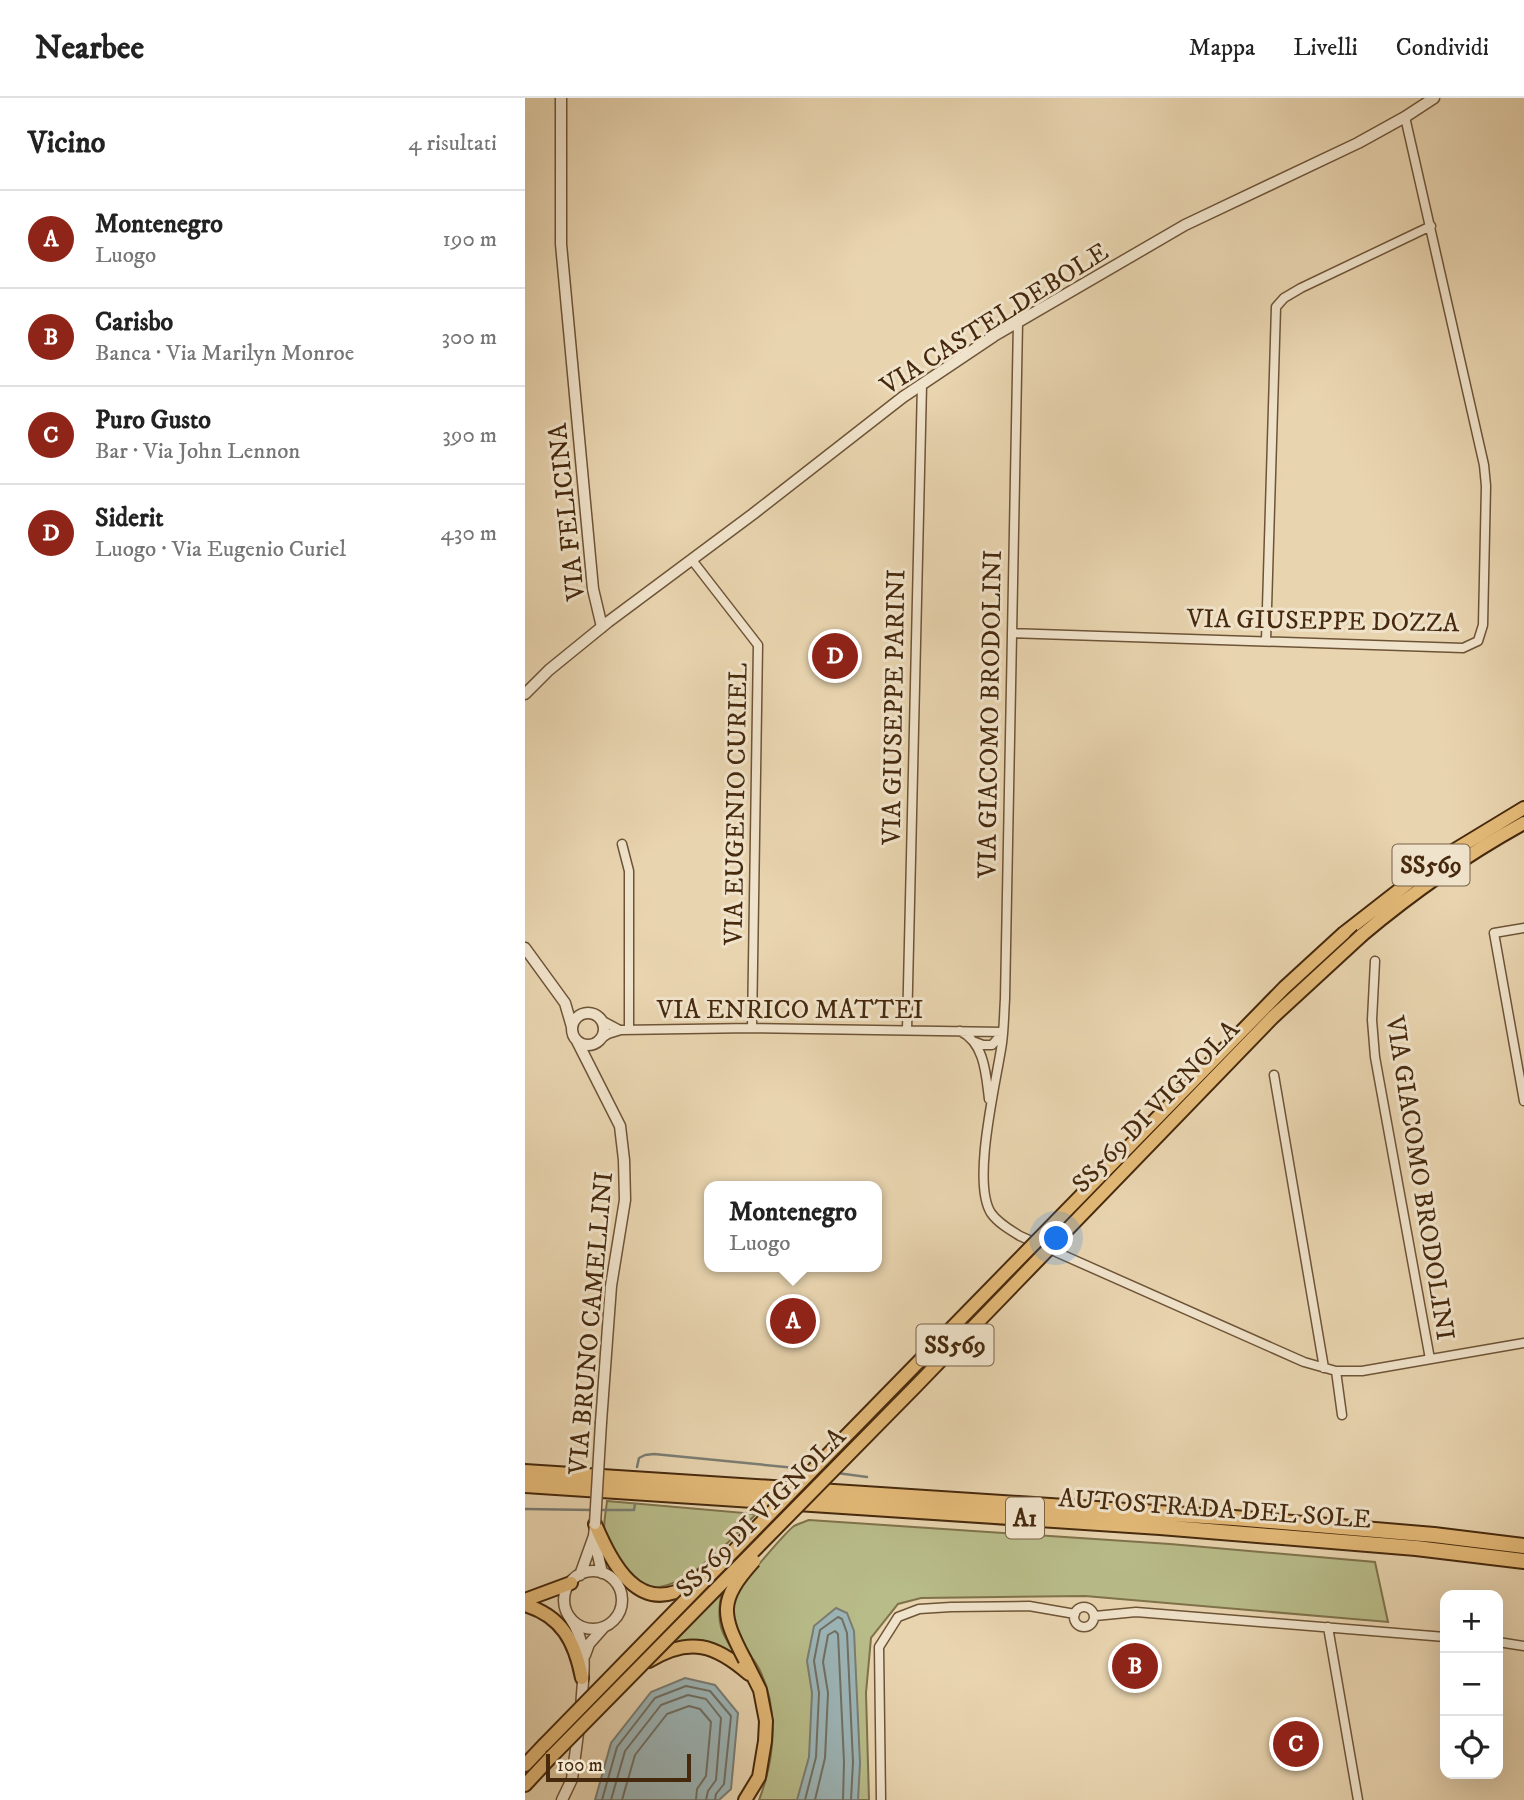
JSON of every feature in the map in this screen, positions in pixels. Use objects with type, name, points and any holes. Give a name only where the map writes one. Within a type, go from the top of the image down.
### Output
[{"type":"highway","name":"SS569 DI VIGNOLA","points":[[533,1756],[1284,988],[1344,933],[1435,862],[1524,808]]},
{"type":"highway","name":"SS569 DI VIGNOLA","points":[[525,1785],[1273,1017],[1392,910],[1447,870],[1524,823]]},
{"type":"highway","points":[[745,1800],[759,1777],[765,1741],[763,1702],[726,1618],[730,1592],[743,1573],[783,1531],[839,1464]]},
{"type":"highway","name":"AUTOSTRADA DEL SOLE","points":[[525,1472],[1234,1518],[1434,1535],[1524,1546]]},
{"type":"highway","name":"AUTOSTRADA DEL SOLE","points":[[525,1485],[1160,1527],[1416,1548],[1524,1561]]},
{"type":"highway","points":[[595,1530],[619,1573],[632,1585],[658,1594],[673,1592],[690,1585],[735,1550]]},
{"type":"highway","points":[[525,1600],[576,1579]]},
{"type":"highway","points":[[525,1605],[548,1615],[567,1633],[575,1648],[582,1678]]},
{"type":"highway","points":[[630,1676],[660,1654],[683,1647],[698,1647],[722,1652],[753,1678]]},
{"type":"street","name":"VIA FELICINA","points":[[561,98],[561,244],[593,589],[605,625]]},
{"type":"street","name":"VIA CASTELDEBOLE","points":[[525,694],[605,625],[922,384],[1018,322],[1185,225],[1357,143],[1434,98]]},
{"type":"street","name":"VIA GIUSEPPE DOZZA","points":[[1012,633],[1463,648],[1478,641],[1483,625],[1486,486],[1484,465],[1405,117]]},
{"type":"street","points":[[1266,641],[1276,307],[1284,298],[1301,288],[1431,226]]},
{"type":"street","name":"VIA GIACOMO BRODOLINI","points":[[990,1106],[1003,1031],[1018,322]]},
{"type":"street","name":"VIA GIUSEPPE PARINI","points":[[907,1030],[922,384]]},
{"type":"street","name":"VIA EUGENIO CURIEL","points":[[692,560],[758,645],[752,1028]]},
{"type":"street","points":[[622,844],[629,871],[625,1030]]},
{"type":"street","points":[[1524,928],[1494,933],[1524,1101]]},
{"type":"street","points":[[525,948],[565,1003],[594,1014],[601,1020],[604,1032],[593,1058],[594,1079]]},
{"type":"street","name":"VIA GIACOMO BRODOLINI","points":[[1375,961],[1372,1020],[1375,1057],[1430,1359]]},
{"type":"street","name":"VIA BRUNO CAMELLINI","points":[[565,1003],[571,1017],[573,1034],[620,1126],[624,1160],[625,1200],[611,1286],[595,1530]]},
{"type":"street","points":[[572,1027],[579,1016],[587,1013]]},
{"type":"street","name":"VIA ENRICO MATTEI","points":[[601,1020],[625,1030]]},
{"type":"street","name":"VIA ENRICO MATTEI","points":[[599,1040],[608,1034],[625,1030],[752,1028],[1003,1031]]},
{"type":"street","name":"VIA ENRICO MATTEI","points":[[959,1031],[971,1038]]},
{"type":"street","points":[[971,1038],[983,1045],[992,1045],[1003,1031]]},
{"type":"street","points":[[971,1038],[983,1062],[990,1106],[985,1192],[990,1212],[1009,1230],[1304,1362],[1336,1371],[1362,1371],[1524,1343]]},
{"type":"street","points":[[577,1041],[585,1045],[599,1040]]},
{"type":"street","points":[[1274,1075],[1324,1368]]},
{"type":"street","points":[[1336,1371],[1342,1415]]},
{"type":"street","points":[[595,1530],[602,1573]]},
{"type":"street","points":[[585,1655],[580,1631],[570,1618],[565,1600],[595,1530]]},
{"type":"street","points":[[562,1800],[572,1779],[577,1754],[585,1655],[589,1644],[617,1617],[622,1602],[619,1588],[609,1576],[591,1572],[576,1579]]},
{"type":"street","points":[[881,1800],[879,1647],[898,1617],[919,1609],[951,1607],[1029,1606],[1075,1614]]},
{"type":"street","points":[[1085,1606],[1091,1609],[1095,1616],[1092,1624],[1083,1627],[1077,1623],[1075,1614],[1078,1608],[1085,1606]]},
{"type":"street","points":[[1095,1616],[1136,1612],[1440,1637]]},
{"type":"street","points":[[570,1618],[590,1629],[605,1626]]},
{"type":"street","points":[[1328,1627],[1358,1800]]},
{"type":"street","points":[[1503,1643],[1524,1646]]},
{"type":"green space","points":[[607,1501],[756,1514],[729,1542],[692,1573],[673,1583],[654,1587],[637,1583],[608,1546],[604,1530]]},
{"type":"green space","points":[[809,1520],[1170,1544],[1375,1562],[1388,1622],[1085,1596],[921,1598],[898,1604],[871,1638],[866,1693],[869,1800],[759,1800],[769,1767],[772,1714],[764,1681],[735,1626],[732,1604],[744,1582],[782,1538],[794,1526]]},
{"type":"green space","points":[[722,1591],[719,1612],[721,1628],[739,1659],[707,1644],[671,1645]]},
{"type":"water","points":[[836,1608],[847,1613],[854,1631],[860,1763],[858,1800],[797,1800],[809,1757],[812,1693],[807,1661],[814,1626]]},
{"type":"water","points":[[685,1678],[715,1685],[738,1713],[731,1789],[719,1800],[595,1800],[611,1743],[651,1692]]},
{"type":"waterway","points":[[637,1467],[639,1458],[654,1454],[806,1469]]},
{"type":"waterway","points":[[837,1473],[867,1477]]},
{"type":"waterway","points":[[598,1510],[634,1510],[635,1504]]},
{"type":"waterway","points":[[525,1509],[592,1510]]},
{"type":"place","name":"Siderit","points":[[835,656]]},
{"type":"place","name":"Montenegro","points":[[793,1321]]},
{"type":"place","name":"Carisbo","points":[[1135,1666]]},
{"type":"place","name":"Puro Gusto","points":[[1296,1744]]}]
